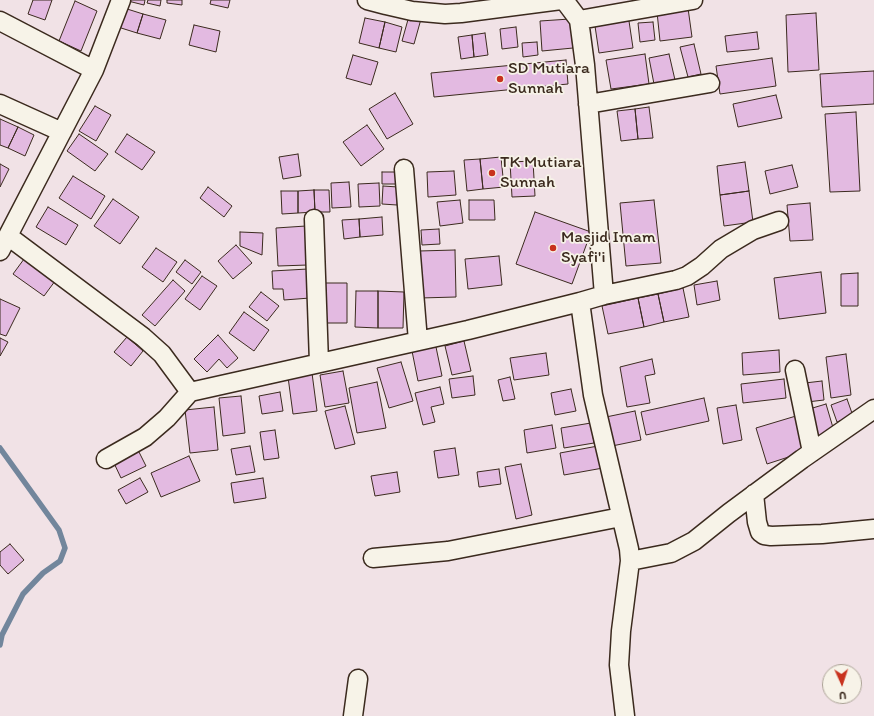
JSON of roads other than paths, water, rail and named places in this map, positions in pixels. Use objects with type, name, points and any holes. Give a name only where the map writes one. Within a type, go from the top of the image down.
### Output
[{"type":"street","points":[[0,251],[94,70],[121,0]]},
{"type":"street","points":[[367,0],[412,11],[445,14],[563,0],[578,19],[585,65],[604,295]]},
{"type":"street","points":[[578,19],[693,0]]},
{"type":"street","points":[[0,21],[94,70]]},
{"type":"street","points":[[588,104],[710,83]]},
{"type":"street","points":[[0,104],[62,132]]},
{"type":"street","points":[[404,169],[418,341]]},
{"type":"street","points":[[314,219],[319,363]]},
{"type":"street","points":[[106,459],[146,437],[167,418],[189,390],[468,330],[604,295],[676,280],[687,276],[702,266],[721,248],[753,230],[779,221]]},
{"type":"street","points":[[8,236],[162,354],[189,390]]},
{"type":"street","points":[[580,302],[593,395],[629,549],[630,561],[621,631],[619,665],[625,716]]},
{"type":"street","points":[[795,370],[812,452]]},
{"type":"street","points":[[630,561],[671,552],[694,541],[754,494],[874,409]]},
{"type":"street","points":[[754,494],[757,522],[760,532],[764,535],[822,534],[874,529]]},
{"type":"street","points":[[373,558],[448,551],[621,517]]},
{"type":"street","points":[[353,716],[358,679]]},
{"type":"waterway","points":[[0,448],[59,530],[65,548],[60,561],[43,573],[23,594],[2,635],[0,645]]},
{"type":"place","name":"SD Mutiara Sunnah","points":[[500,79]]},
{"type":"place","name":"TK Mutiara Sunnah","points":[[492,173]]},
{"type":"place","name":"Masjid Imam Syafi'i","points":[[553,248]]}]
